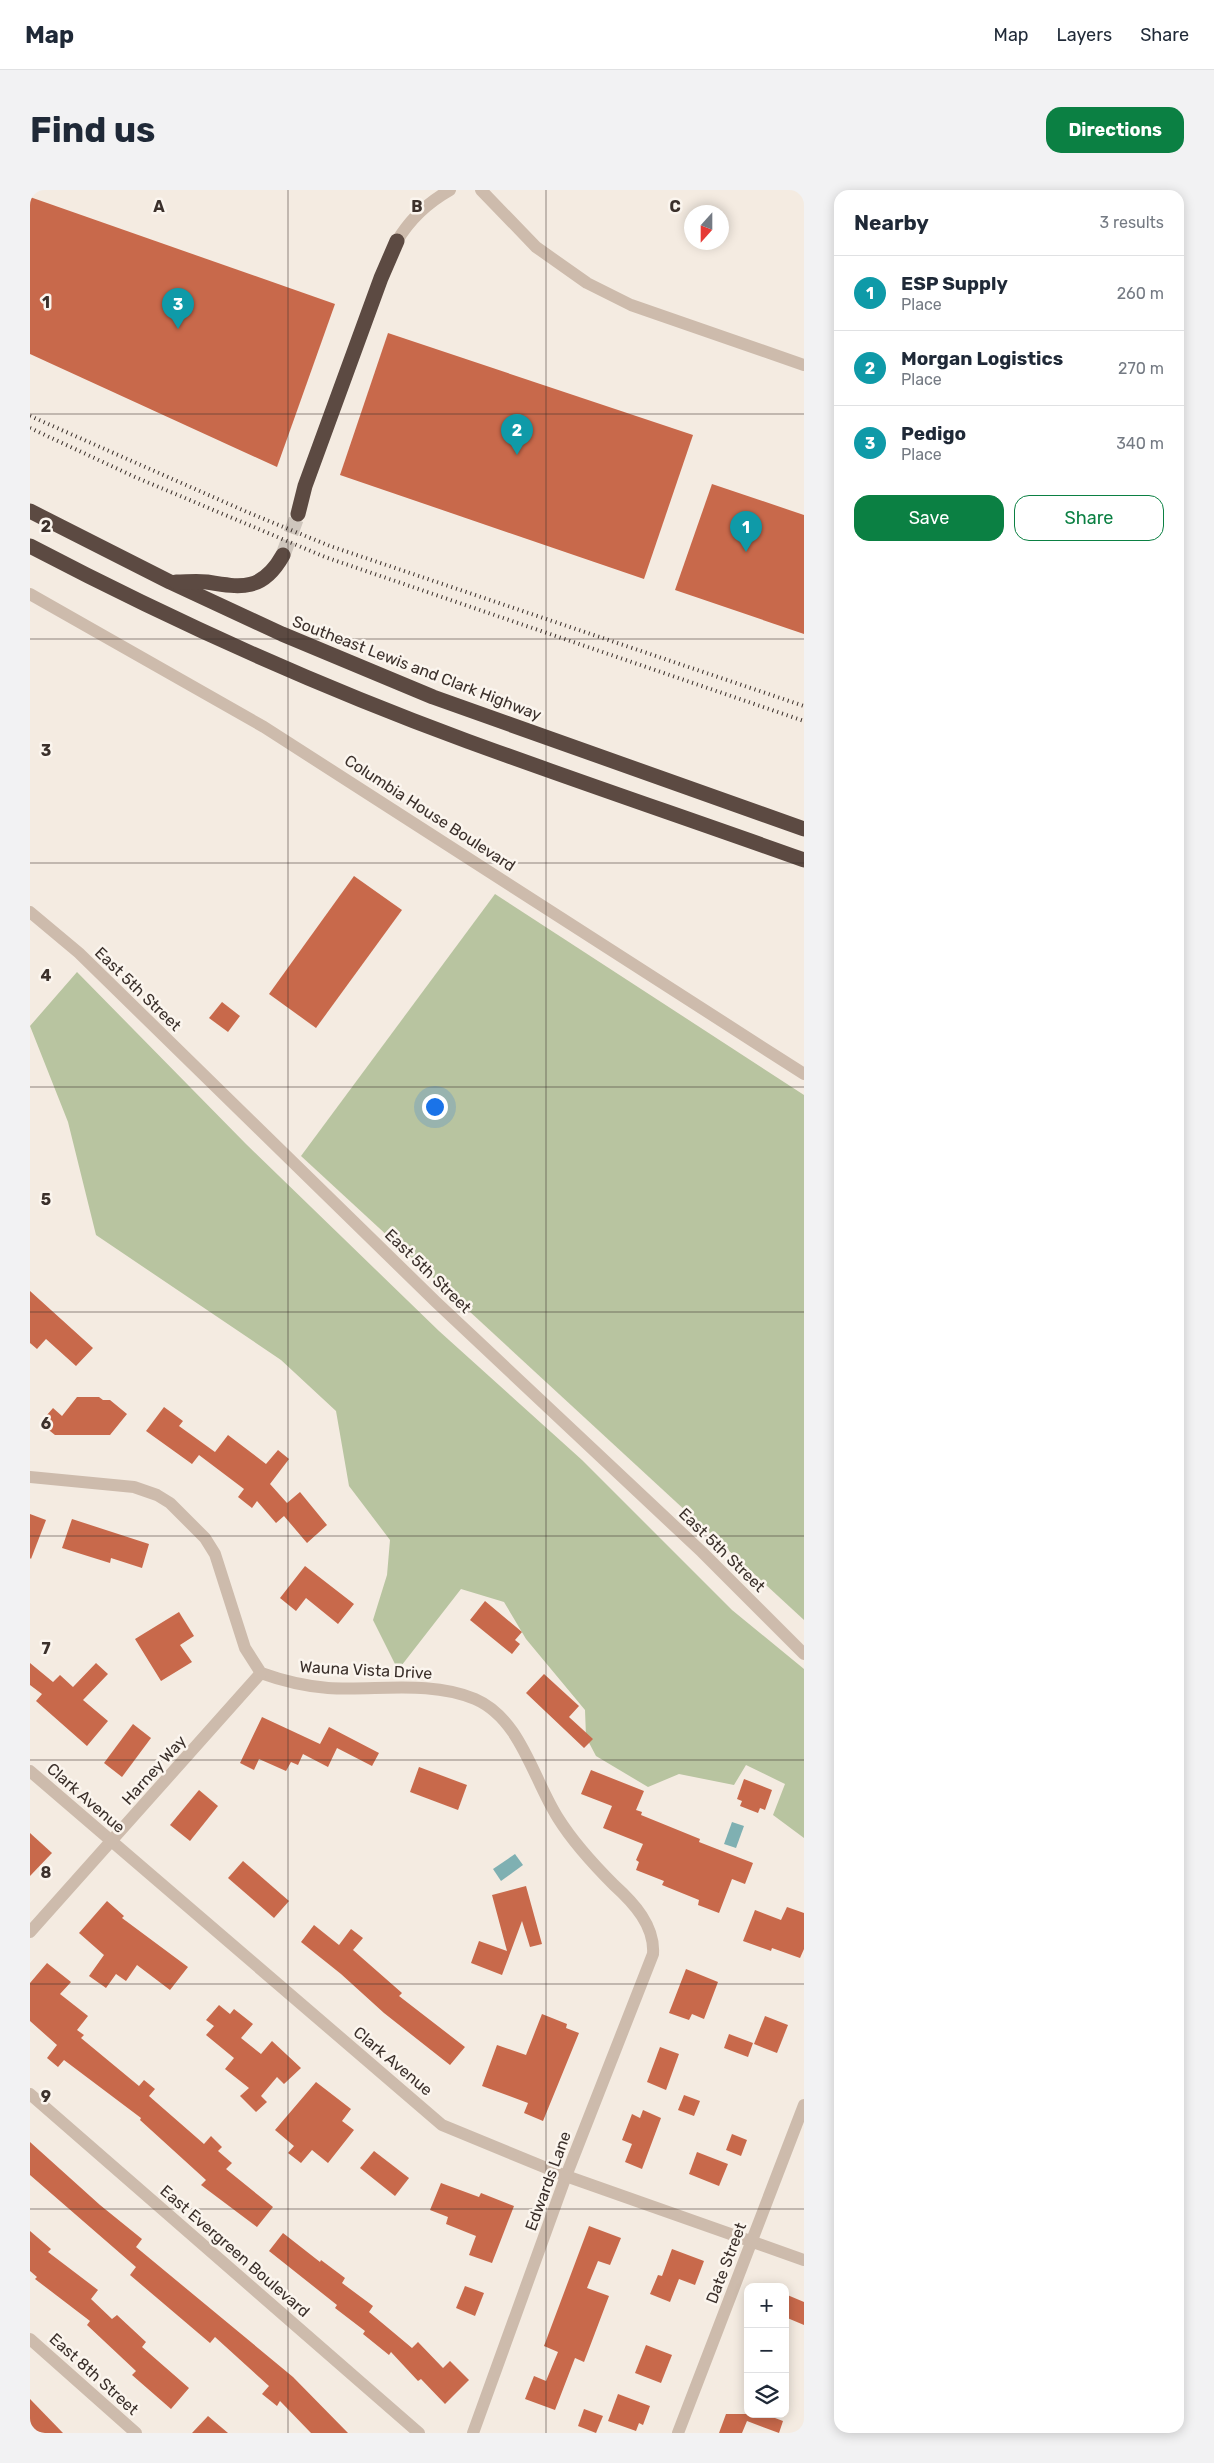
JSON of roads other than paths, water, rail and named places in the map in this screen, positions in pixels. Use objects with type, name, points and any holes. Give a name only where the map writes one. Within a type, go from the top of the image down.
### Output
[{"type":"highway","points":[[298,514],[306,486],[381,278],[397,242]]},
{"type":"highway","name":"Southeast Lewis and Clark Highway","points":[[30,511],[170,582],[282,634],[433,697],[804,829]]},
{"type":"highway","points":[[30,546],[93,579],[336,688],[466,740],[804,860]]},
{"type":"highway","points":[[170,582],[206,582],[236,587],[247,585],[260,581],[272,572],[283,555]]},
{"type":"street","points":[[397,242],[408,224],[424,208],[450,190]]},
{"type":"street","points":[[481,190],[536,247],[587,283],[631,304],[804,365]]},
{"type":"street","name":"Columbia House Boulevard","points":[[30,594],[264,727],[804,1074]]},
{"type":"street","name":"East 5th Street","points":[[30,912],[79,953],[436,1302],[702,1552],[804,1654]]},
{"type":"street","points":[[30,1477],[134,1487],[157,1495],[170,1503],[205,1538],[215,1554],[245,1648],[261,1673]]},
{"type":"street","name":"Harney Way","points":[[30,1932],[261,1673]]},
{"type":"street","name":"Wauna Vista Drive","points":[[261,1673],[292,1684],[327,1688],[434,1689],[456,1693],[476,1700],[495,1711],[518,1742],[545,1798],[560,1821],[596,1867],[638,1907],[654,1941]]},
{"type":"street","name":"Clark Avenue","points":[[30,1771],[442,2125],[566,2176],[752,2240],[804,2260]]},
{"type":"street","name":"Edwards Lane","points":[[473,2433],[566,2176],[653,1954],[654,1941]]},
{"type":"street","name":"East Evergreen Boulevard","points":[[30,2094],[419,2433]]},
{"type":"street","name":"Date Street","points":[[678,2433],[804,2105]]},
{"type":"street","name":"East 8th Street","points":[[30,2339],[136,2433]]},
{"type":"water","points":[[732,1822],[744,1826],[736,1848],[724,1844]]},
{"type":"water","points":[[515,1854],[523,1865],[501,1881],[493,1869]]},
{"type":"tunnel","points":[[283,555],[298,514]]},
{"type":"railway","points":[[30,416],[247,512],[330,546],[804,706]]},
{"type":"railway","points":[[30,428],[135,477],[325,557],[804,721]]},
{"type":"place","name":"Pedigo","points":[[178,329]]},
{"type":"place","name":"Morgan Logistics","points":[[517,455]]},
{"type":"place","name":"ESP Supply","points":[[746,552]]}]
